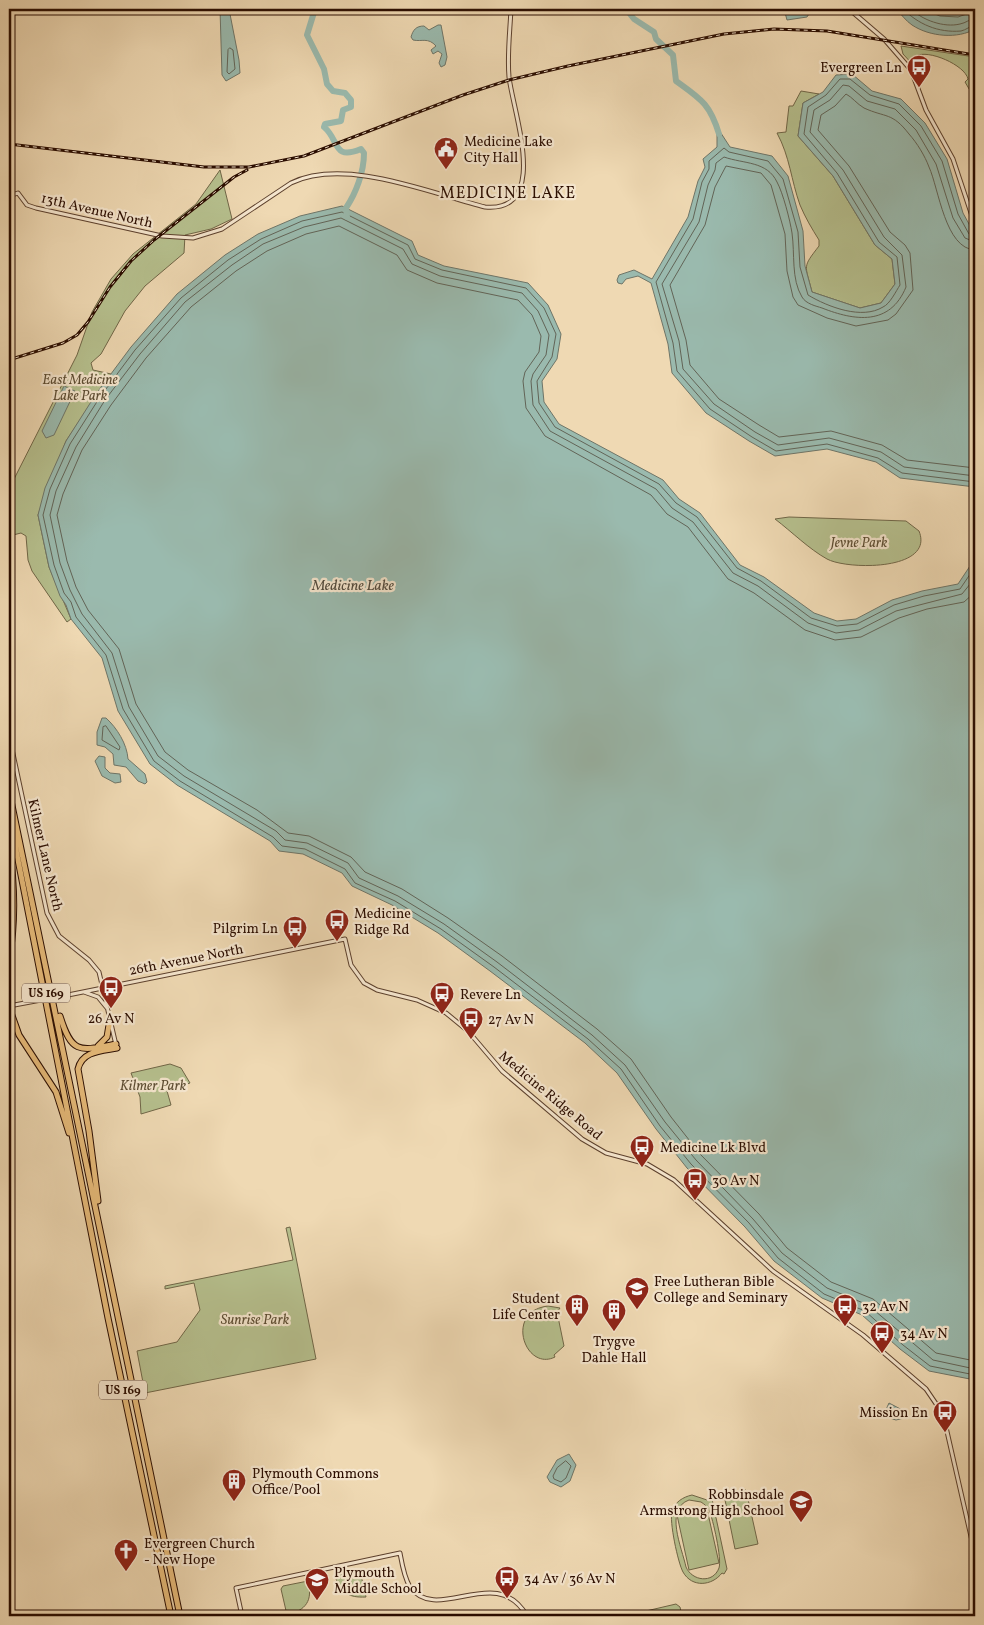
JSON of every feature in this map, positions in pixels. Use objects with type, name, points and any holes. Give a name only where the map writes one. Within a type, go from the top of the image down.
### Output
[{"type":"highway","name":"US 169","points":[[9,791],[180,1616]]},
{"type":"highway","name":"US 169","points":[[9,814],[170,1616]]},
{"type":"highway","points":[[9,846],[15,900],[9,960]]},
{"type":"highway","points":[[50,983],[68,1040],[79,1049],[116,1046]]},
{"type":"highway","points":[[9,1007],[19,1035],[56,1092],[80,1172]]},
{"type":"highway","points":[[93,1048],[107,1037],[110,1016]]},
{"type":"highway","points":[[98,1216],[89,1131],[78,1069],[80,1063],[88,1054],[116,1046]]},
{"type":"street","name":"13th Avenue North","points":[[9,196],[18,193],[27,205],[42,210],[162,236],[188,238],[203,236],[222,228],[283,188],[304,178],[331,173],[366,176],[485,207],[501,207],[515,198],[522,185],[525,173],[509,80],[511,9]]},
{"type":"street","points":[[849,9],[898,53],[911,70],[926,110],[952,159],[975,225]]},
{"type":"street","name":"Kilmer Lane North","points":[[9,736],[49,919],[66,944],[94,965],[104,987],[116,1046]]},
{"type":"street","name":"26th Avenue North","points":[[9,1007],[345,938]]},
{"type":"street","name":"Medicine Ridge Road","points":[[345,938],[351,965],[364,983],[377,990],[417,1000],[446,1013],[468,1031],[502,1071],[589,1144],[606,1153],[647,1164],[674,1180],[767,1266],[868,1339],[931,1394],[942,1414],[946,1427],[975,1554]]},
{"type":"street","points":[[81,992],[98,997],[110,1016]]},
{"type":"street","points":[[242,1616],[236,1588],[400,1553],[410,1586],[423,1598],[442,1602],[483,1594],[498,1594],[513,1599],[528,1616]]},
{"type":"green space","points":[[901,46],[975,57],[975,99],[965,82],[968,79],[960,69],[945,60],[922,54],[916,56],[917,66],[915,67],[903,54]]},
{"type":"green space","points":[[801,91],[819,94],[803,103],[798,136],[833,176],[875,245],[892,259],[895,284],[881,303],[860,308],[812,292],[806,267],[819,246],[819,240],[800,205],[788,160],[777,133],[786,132],[789,106],[793,106]]},
{"type":"green space","name":"East Medicine Lake Park","points":[[220,170],[232,219],[211,229],[185,235],[184,253],[145,286],[125,311],[101,354],[91,363],[93,370],[111,374],[66,441],[38,515],[49,567],[71,619],[67,622],[32,571],[28,560],[26,536],[21,533],[9,536],[9,484],[12,483],[77,355],[92,312],[111,279],[133,254],[196,204]]},
{"type":"green space","name":"Jevne Park","points":[[789,517],[906,521],[919,531],[920,544],[914,554],[902,560],[886,564],[869,566],[837,563],[814,550],[775,519]]},
{"type":"green space","name":"Kilmer Park","points":[[170,1064],[181,1068],[190,1083],[167,1091],[171,1105],[141,1114],[140,1097],[131,1073]]},
{"type":"green space","name":"Sunrise Park","points":[[290,1227],[316,1359],[145,1393],[137,1351],[177,1342],[200,1310],[194,1283],[165,1289],[165,1286],[293,1260],[286,1228]]},
{"type":"green space","points":[[548,1306],[560,1308],[557,1312],[564,1346],[554,1355],[555,1357],[544,1359],[535,1356],[528,1349],[524,1339],[523,1328],[526,1318],[534,1310]]},
{"type":"green space","points":[[746,1490],[758,1544],[735,1549],[724,1495]]},
{"type":"green space","points":[[692,1495],[707,1500],[712,1499],[727,1569],[724,1574],[722,1573],[708,1583],[691,1581],[683,1572],[673,1532],[671,1516],[673,1508],[677,1503]],"holes":[[[689,1500],[701,1502],[707,1507],[711,1515],[720,1563],[719,1568],[712,1577],[702,1579],[697,1578],[686,1567],[676,1520],[677,1512],[682,1505]]]},
{"type":"green space","points":[[707,1509],[719,1563],[689,1570],[677,1515]]},
{"type":"green space","points":[[360,1571],[366,1597],[346,1593],[339,1586],[335,1576]]},
{"type":"green space","points":[[308,1581],[310,1594],[306,1604],[294,1613],[287,1615],[281,1589],[283,1586]]},
{"type":"green space","points":[[676,1604],[680,1607],[682,1616],[647,1616],[646,1611]]},
{"type":"water","points":[[220,9],[229,9],[239,60],[240,73],[226,81],[222,75]]},
{"type":"water","points":[[784,9],[812,9],[807,17],[787,20]]},
{"type":"water","points":[[896,9],[975,9],[975,29],[952,35],[927,32],[910,23]]},
{"type":"water","points":[[441,25],[447,57],[445,65],[441,67],[439,63],[442,54],[438,51],[433,54],[431,50],[436,46],[433,43],[425,40],[413,40],[411,37],[414,30],[419,27],[424,26],[429,30]]},
{"type":"water","points":[[852,74],[872,91],[901,99],[925,123],[947,159],[963,213],[975,235],[975,487],[900,478],[876,462],[827,449],[775,456],[749,441],[706,413],[672,373],[668,344],[651,283],[638,276],[626,279],[622,284],[618,283],[617,280],[619,275],[634,270],[652,279],[688,217],[698,181],[705,167],[703,159],[717,147],[717,127],[730,147],[772,156],[788,176],[803,231],[805,266],[812,292],[860,308],[881,303],[895,284],[892,259],[875,245],[833,176],[798,136],[803,103],[823,92],[836,75]]},
{"type":"water","name":"Medicine Lake","points":[[342,206],[412,241],[418,255],[444,266],[528,283],[548,305],[561,334],[557,359],[542,381],[544,402],[559,424],[663,480],[679,499],[700,513],[740,565],[764,577],[814,613],[837,621],[856,619],[892,600],[922,591],[958,584],[972,563],[975,553],[975,1380],[929,1371],[900,1349],[862,1315],[822,1298],[774,1261],[745,1227],[687,1168],[656,1129],[617,1073],[585,1043],[438,933],[392,905],[352,886],[342,873],[303,854],[279,851],[270,841],[177,785],[150,764],[118,711],[102,658],[71,619],[49,567],[38,515],[45,488],[66,441],[96,394],[131,347],[177,294],[225,255],[258,234],[300,216]]},
{"type":"water","points":[[64,386],[75,391],[54,435],[46,438],[42,431]]},
{"type":"water","points":[[102,718],[106,718],[118,731],[124,742],[128,759],[145,774],[147,782],[145,784],[138,781],[126,767],[114,765],[113,754],[105,747],[97,745],[97,732]]},
{"type":"water","points":[[99,756],[105,757],[105,768],[110,773],[120,774],[121,782],[115,783],[102,776],[95,761]]},
{"type":"water","points":[[889,1403],[908,1413],[908,1417],[896,1420],[883,1416]]},
{"type":"water","points":[[569,1454],[576,1465],[570,1481],[561,1487],[550,1482],[547,1477],[557,1460]]},
{"type":"waterway","points":[[315,9],[307,35],[324,69],[327,84],[333,91],[345,93],[351,100],[351,107],[343,110],[341,121],[325,124],[324,127],[341,151],[352,152],[361,149],[364,153],[363,168],[359,182],[346,208],[347,217]]},
{"type":"waterway","points":[[626,9],[634,19],[654,32],[656,39],[673,55],[676,81],[704,103],[716,124],[719,134]]},
{"type":"railway","points":[[9,144],[204,167],[249,167],[304,156],[463,95],[509,80],[724,34],[774,29],[827,31],[975,55]]},
{"type":"railway","points":[[15,358],[63,343],[77,335],[88,322],[110,287],[131,261],[154,240],[234,177],[247,170]]},
{"type":"place","name":"Evergreen Ln","points":[[919,88]]},
{"type":"place","name":"Medicine Lake City Hall","points":[[446,170]]},
{"type":"place","name":"Medicine Ridge Rd","points":[[337,942]]},
{"type":"place","name":"Pilgrim Ln","points":[[295,949]]},
{"type":"place","name":"26 Av N","points":[[111,1009]]},
{"type":"place","name":"Revere Ln","points":[[442,1015]]},
{"type":"place","name":"27 Av N","points":[[471,1040]]},
{"type":"place","name":"Medicine Lk Blvd","points":[[642,1168]]},
{"type":"place","name":"30 Av N","points":[[695,1201]]},
{"type":"place","name":"Free Lutheran Bible College and Seminary","points":[[637,1310]]},
{"type":"place","name":"Student Life Center","points":[[577,1327]]},
{"type":"place","name":"32 Av N","points":[[845,1327]]},
{"type":"place","name":"Trygve Dahle Hall","points":[[614,1332]]},
{"type":"place","name":"34 Av N","points":[[882,1354]]},
{"type":"place","name":"Mission En","points":[[945,1433]]},
{"type":"place","name":"Plymouth Commons Office/Pool","points":[[234,1502]]},
{"type":"place","name":"Robbinsdale Armstrong High School","points":[[801,1523]]},
{"type":"place","name":"Evergreen Church - New Hope","points":[[126,1572]]},
{"type":"place","name":"34 Av / 36 Av N","points":[[507,1599]]},
{"type":"place","name":"Plymouth Middle School","points":[[317,1601]]},
{"type":"district","name":"MEDICINE LAKE","points":[[508,192]]}]
